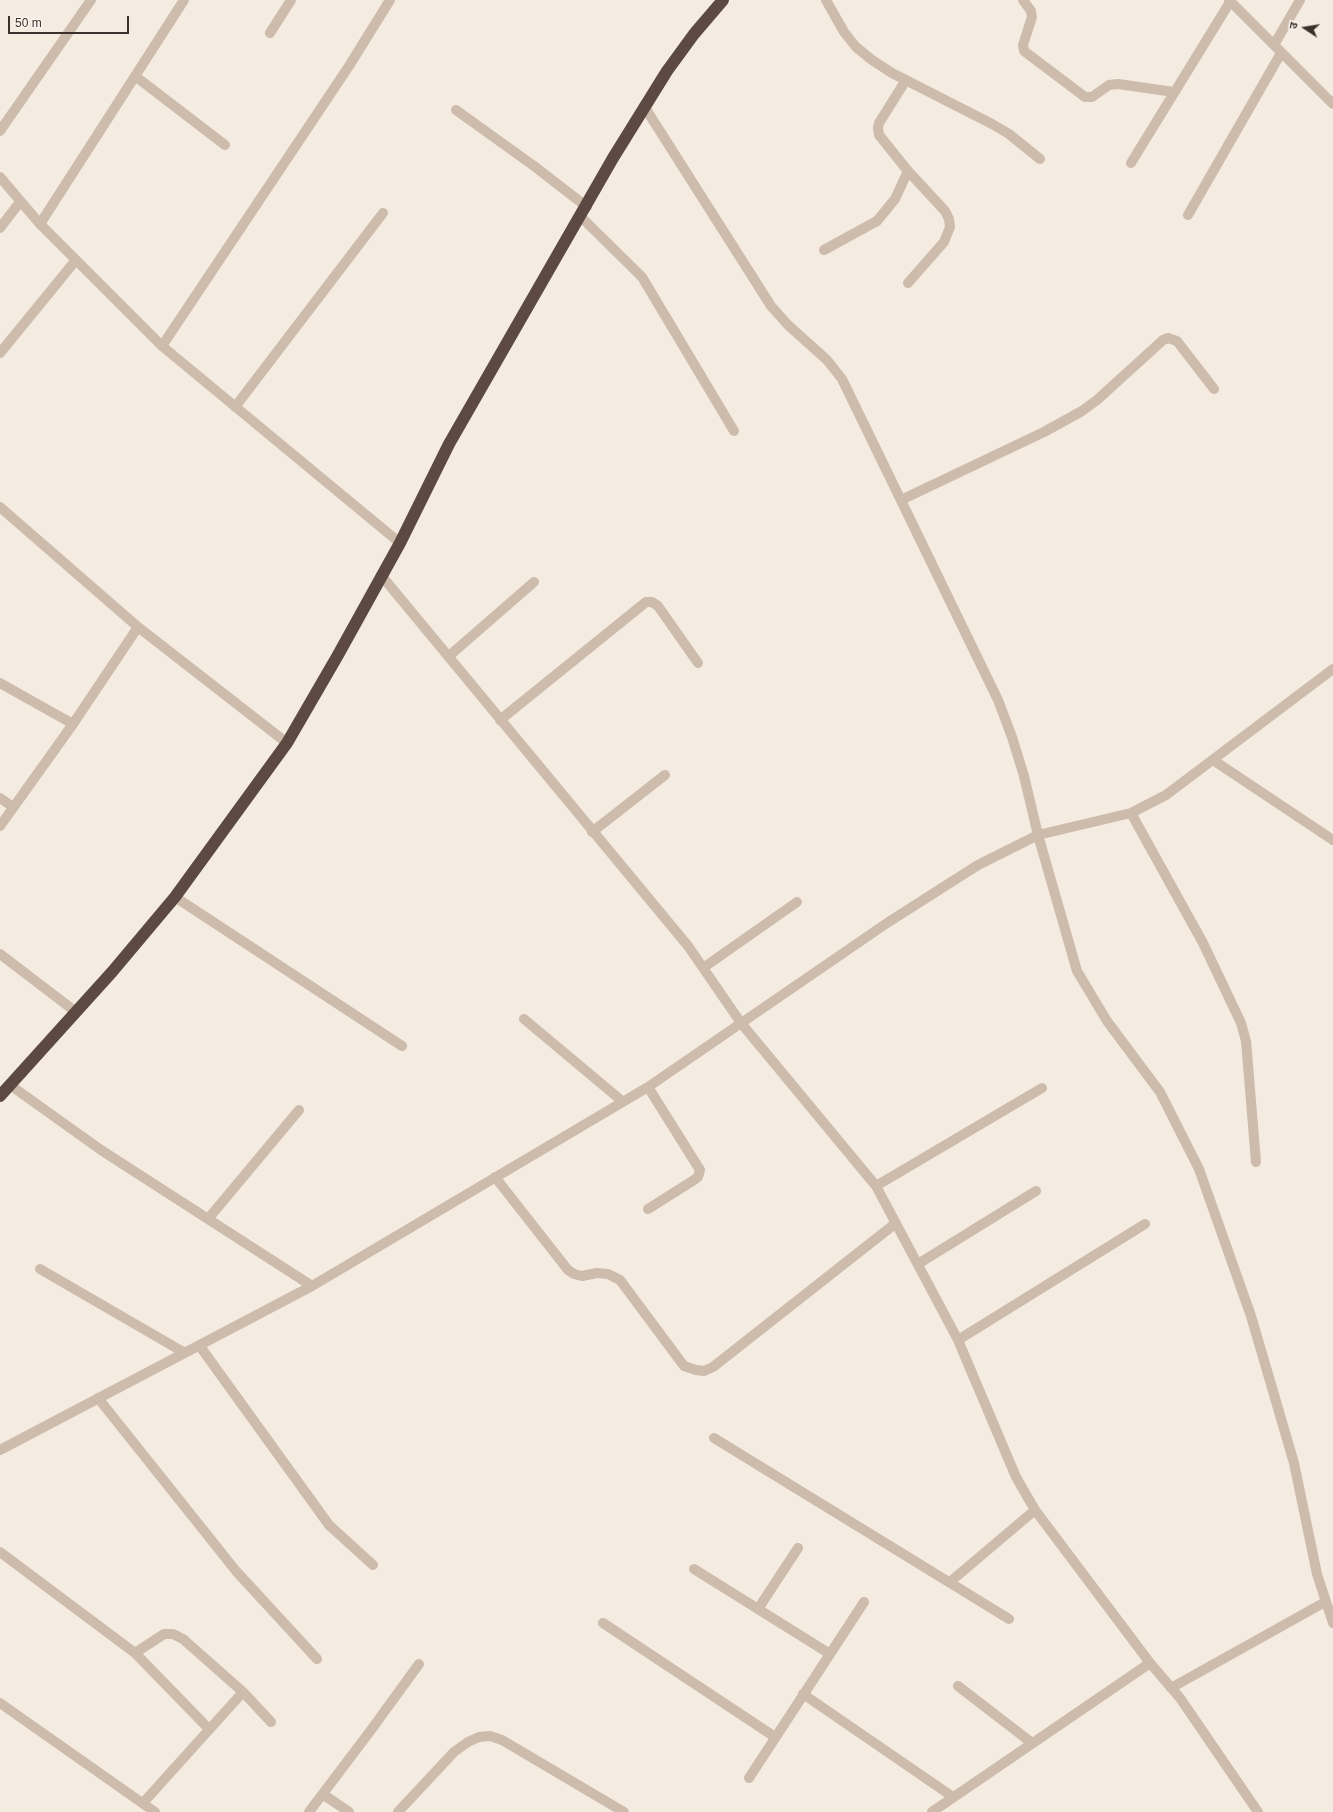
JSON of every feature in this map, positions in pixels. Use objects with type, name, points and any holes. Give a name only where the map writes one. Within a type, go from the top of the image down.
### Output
[{"type":"highway","points":[[0,1096],[76,1012],[175,897],[287,743],[338,655],[381,574],[400,543],[449,444],[644,106],[694,34],[721,2]]},
{"type":"street","points":[[0,131],[91,0]]},
{"type":"street","points":[[40,224],[184,0]]},
{"type":"street","points":[[270,33],[291,0]]},
{"type":"street","points":[[162,346],[349,66],[390,0]]},
{"type":"street","points":[[826,0],[844,32],[856,46],[872,60],[906,80],[1009,134],[1040,159]]},
{"type":"street","points":[[1023,0],[1031,11],[1032,17],[1023,45],[1024,50],[1085,97],[1092,98],[1109,85],[1118,84],[1174,92]]},
{"type":"street","points":[[1274,45],[1300,0]]},
{"type":"street","points":[[1131,163],[1229,1],[1333,104]]},
{"type":"street","points":[[1188,215],[1281,53]]},
{"type":"street","points":[[135,76],[225,145]]},
{"type":"street","points":[[906,80],[879,123],[879,135],[908,171],[945,211],[949,219],[950,227],[944,242],[908,283]]},
{"type":"street","points":[[644,106],[771,306],[788,325],[827,360],[842,379],[998,700],[1012,737],[1024,776],[1038,835],[1077,971],[1107,1021],[1160,1092],[1199,1169],[1251,1316],[1294,1463],[1317,1574],[1333,1623]]},
{"type":"street","points":[[456,110],[584,212],[642,276],[734,431]]},
{"type":"street","points":[[824,250],[877,221],[895,200],[908,171]]},
{"type":"street","points":[[0,177],[40,224],[162,346],[400,543]]},
{"type":"street","points":[[0,228],[20,202]]},
{"type":"street","points":[[235,407],[382,213]]},
{"type":"street","points":[[0,353],[76,260]]},
{"type":"street","points":[[901,500],[1044,432],[1082,411],[1097,400],[1163,340],[1168,338],[1177,341],[1214,389]]},
{"type":"street","points":[[0,507],[138,627],[287,743]]},
{"type":"street","points":[[381,574],[592,832],[688,946],[741,1023],[876,1186],[958,1340],[1016,1476],[1035,1510],[1150,1664],[1180,1698],[1258,1812]]},
{"type":"street","points":[[449,656],[534,582]]},
{"type":"street","points":[[500,720],[646,602],[652,602],[658,606],[698,663]]},
{"type":"street","points":[[0,826],[138,627]]},
{"type":"street","points":[[0,1450],[312,1286],[622,1101],[648,1087],[887,924],[978,865],[1038,835],[1131,813],[1166,796],[1333,670]]},
{"type":"street","points":[[0,683],[72,724]]},
{"type":"street","points":[[1212,760],[1333,840]]},
{"type":"street","points":[[592,832],[665,774]]},
{"type":"street","points":[[0,798],[13,807]]},
{"type":"street","points":[[1131,813],[1203,943],[1241,1023],[1246,1041],[1256,1162]]},
{"type":"street","points":[[175,897],[402,1046]]},
{"type":"street","points":[[703,968],[797,902]]},
{"type":"street","points":[[0,954],[76,1012]]},
{"type":"street","points":[[524,1019],[622,1101]]},
{"type":"street","points":[[10,1085],[101,1150],[312,1286]]},
{"type":"street","points":[[648,1087],[700,1170],[698,1177],[648,1209]]},
{"type":"street","points":[[876,1186],[1042,1088]]},
{"type":"street","points":[[208,1219],[299,1110]]},
{"type":"street","points":[[495,1177],[568,1270],[574,1274],[582,1276],[597,1273],[608,1274],[620,1280],[684,1366],[704,1371],[713,1367],[896,1223]]},
{"type":"street","points":[[918,1264],[1036,1191]]},
{"type":"street","points":[[958,1340],[1145,1224]]},
{"type":"street","points":[[40,1269],[185,1353]]},
{"type":"street","points":[[199,1345],[329,1525],[373,1564]]},
{"type":"street","points":[[98,1398],[236,1571],[317,1659]]},
{"type":"street","points":[[714,1438],[1009,1618]]},
{"type":"street","points":[[950,1582],[1035,1510]]},
{"type":"street","points":[[758,1609],[798,1548]]},
{"type":"street","points":[[0,1552],[135,1653],[209,1729]]},
{"type":"street","points":[[694,1569],[830,1654]]},
{"type":"street","points":[[749,1778],[864,1602]]},
{"type":"street","points":[[1171,1688],[1325,1602]]},
{"type":"street","points":[[603,1623],[775,1737]]},
{"type":"street","points":[[135,1653],[164,1634],[173,1634],[183,1639],[243,1692],[272,1722]]},
{"type":"street","points":[[309,1812],[324,1795],[419,1664]]},
{"type":"street","points":[[932,1812],[1150,1664]]},
{"type":"street","points":[[958,1686],[1032,1743]]},
{"type":"street","points":[[143,1803],[243,1692]]},
{"type":"street","points":[[803,1694],[952,1797]]},
{"type":"street","points":[[0,1703],[156,1812]]},
{"type":"street","points":[[398,1812],[454,1752],[468,1742],[479,1737],[490,1736],[502,1740],[624,1812]]},
{"type":"street","points":[[324,1795],[349,1812]]}]
